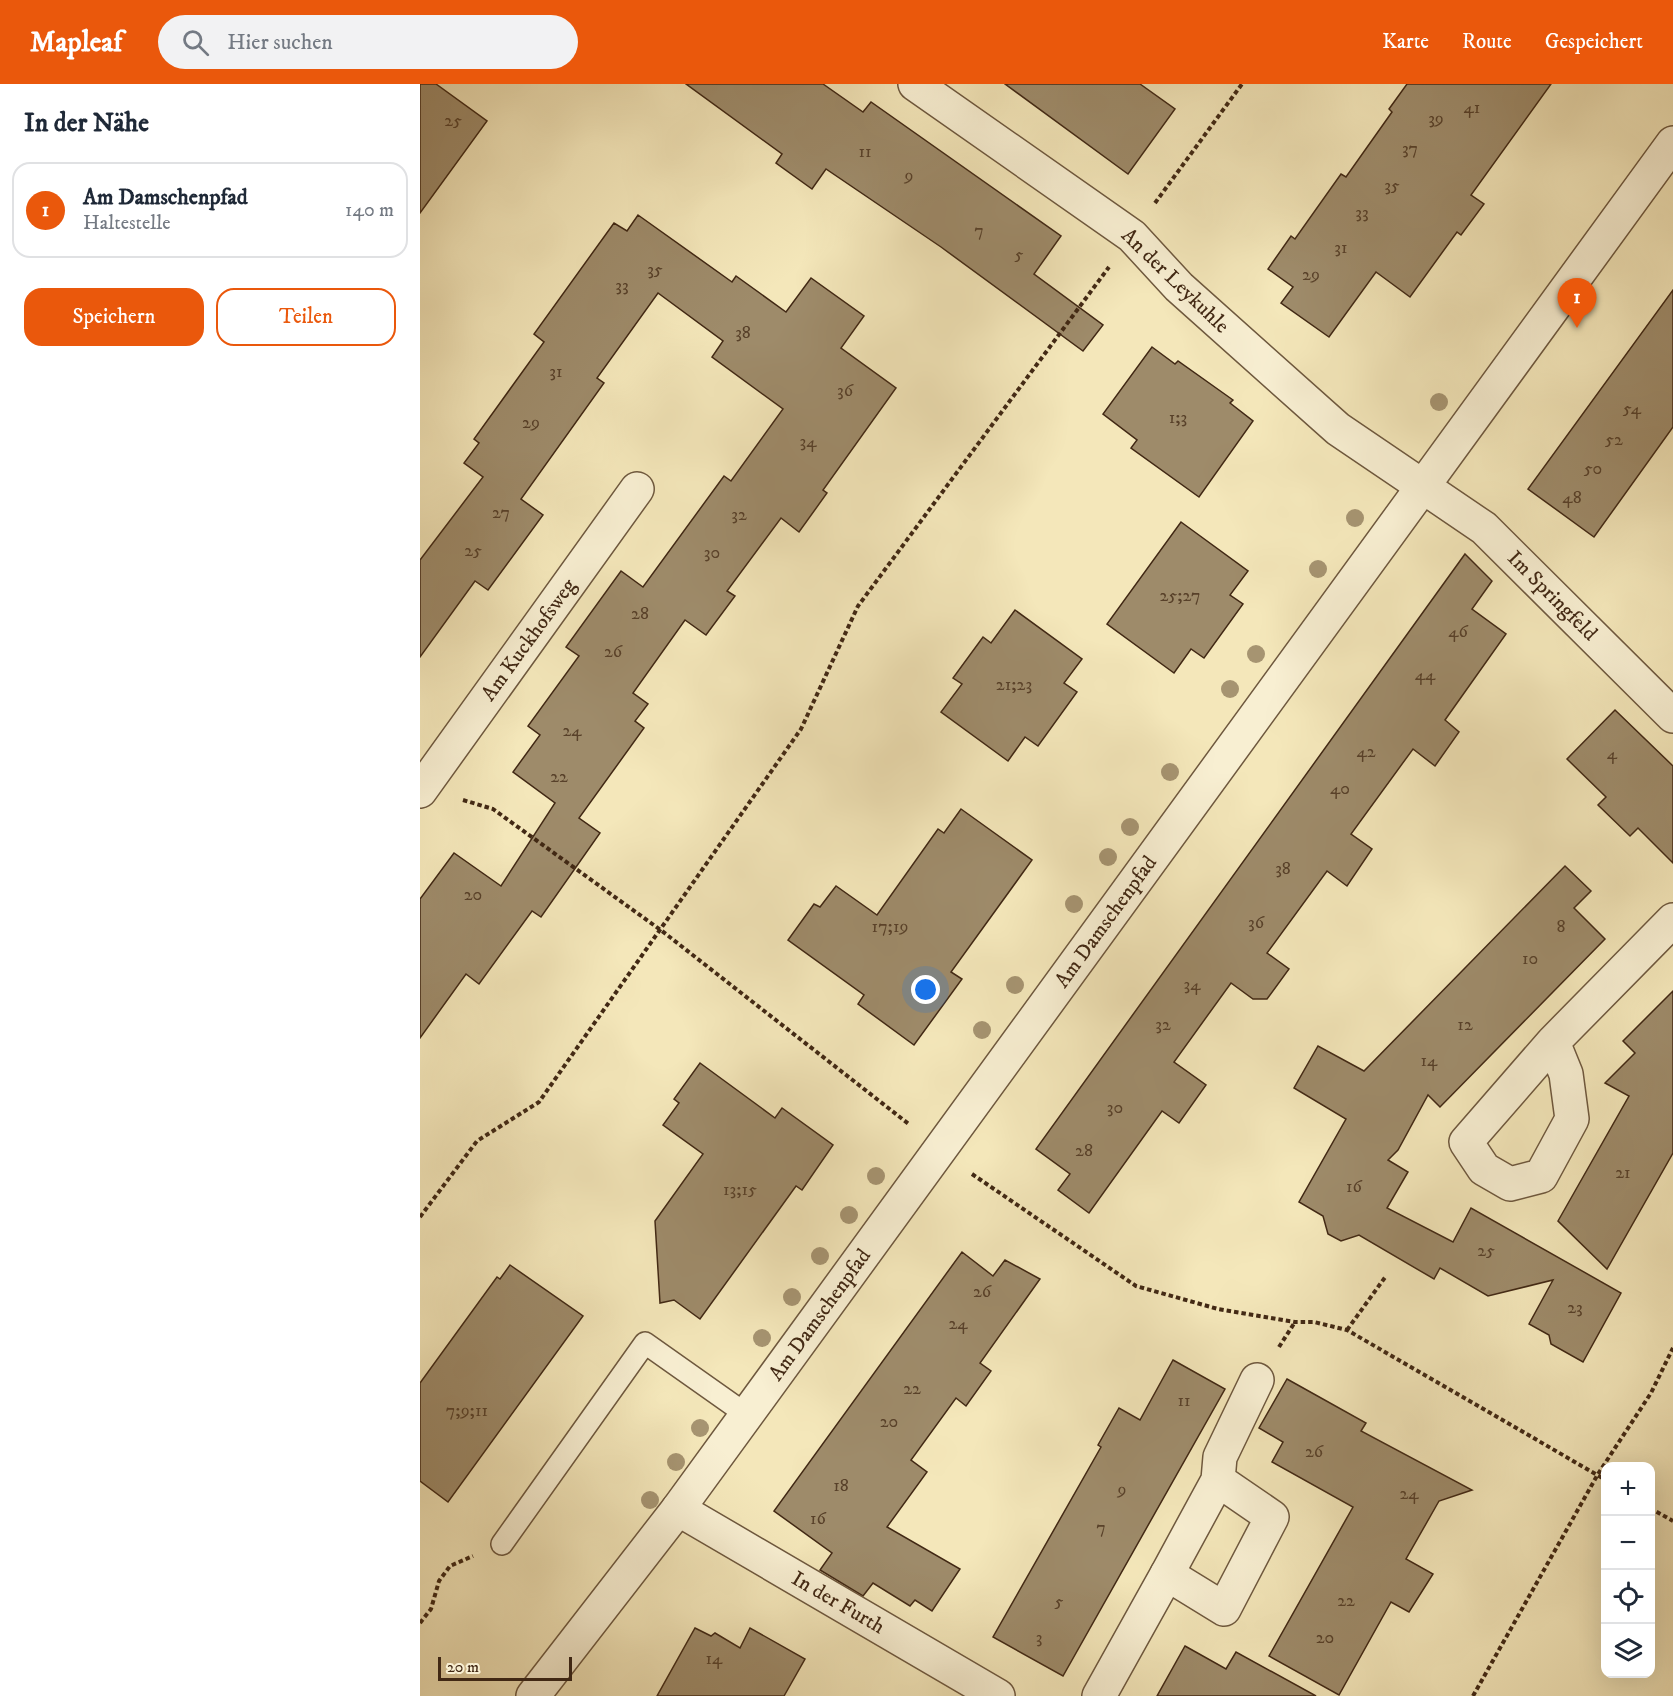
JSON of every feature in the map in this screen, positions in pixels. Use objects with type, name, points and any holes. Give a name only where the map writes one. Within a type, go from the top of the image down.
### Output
[{"type":"street","name":"An der Leykuhle","points":[[918,85],[1132,236],[1179,288],[1338,429],[1423,486]]},
{"type":"street","name":"Am Damschenpfad","points":[[533,1696],[678,1509],[1673,143]]},
{"type":"street","name":"Im Springfeld","points":[[1423,486],[1484,528],[1673,716]]},
{"type":"street","name":"Am Kuckhofsweg","points":[[421,790],[637,489]]},
{"type":"street","points":[[1553,1042],[1673,920]]},
{"type":"street","points":[[1099,1696],[1218,1480],[1220,1457],[1257,1380]]},
{"type":"street","points":[[1167,1574],[1224,1609],[1272,1517],[1218,1480]]},
{"type":"street","name":"In der Furth","points":[[678,1509],[998,1696]]},
{"type":"lane","points":[[501,1544],[645,1343],[747,1415]]},
{"type":"path","points":[[420,1217],[477,1141],[539,1102],[662,931],[801,729],[858,606],[1242,84]]},
{"type":"path","points":[[421,790],[493,809],[662,931],[993,1191],[1136,1286],[1218,1310],[1295,1322],[1314,1322],[1347,1330],[1601,1477]]},
{"type":"path","points":[[1347,1330],[1386,1276]]},
{"type":"path","points":[[1473,1696],[1598,1474],[1651,1393],[1673,1348]]},
{"type":"path","points":[[1655,1511],[1673,1521]]},
{"type":"path","points":[[420,1623],[431,1609],[439,1581],[450,1566],[501,1544]]},
{"type":"building","points":[[420,84],[436,84],[487,121],[420,213]]},
{"type":"building","points":[[686,84],[823,84],[863,112],[871,102],[1061,236],[1034,274],[1103,325],[1083,351],[941,247],[826,169],[812,189],[776,163],[782,154]]},
{"type":"building","points":[[1005,84],[1140,84],[1175,109],[1128,174]]},
{"type":"building","points":[[1407,84],[1551,84],[1471,195],[1484,204],[1461,235],[1457,232],[1410,297],[1376,272],[1329,337],[1281,303],[1293,287],[1268,269],[1291,236],[1295,239],[1341,174],[1346,177],[1392,112],[1389,109]]},
{"type":"building","points":[[638,215],[732,282],[736,276],[786,312],[811,278],[864,316],[841,348],[896,388],[823,490],[827,493],[799,532],[781,518],[727,591],[735,596],[706,635],[685,620],[633,693],[648,704],[635,721],[644,728],[579,818],[600,833],[541,917],[532,911],[479,984],[466,974],[420,1038],[420,899],[454,853],[501,886],[555,803],[513,772],[540,735],[528,726],[579,656],[566,647],[621,571],[643,587],[724,476],[731,481],[783,409],[712,357],[723,341],[658,293],[597,378],[604,383],[521,499],[543,515],[488,590],[475,581],[420,657],[420,560],[483,477],[464,463],[479,443],[474,439],[544,342],[534,334],[614,223],[627,231]]},
{"type":"building","points":[[1673,290],[1673,427],[1594,537],[1528,489]]},
{"type":"building","points":[[1152,347],[1175,364],[1178,361],[1233,400],[1230,403],[1253,421],[1199,497],[1131,448],[1137,440],[1103,414]]},
{"type":"building","points":[[1181,522],[1248,571],[1230,595],[1243,604],[1204,658],[1191,649],[1174,673],[1107,624]]},
{"type":"building","points":[[1465,554],[1492,581],[1472,609],[1506,634],[1445,720],[1459,732],[1435,766],[1413,749],[1351,834],[1372,849],[1347,886],[1327,871],[1267,953],[1289,969],[1267,999],[1253,999],[1231,983],[1174,1062],[1206,1085],[1179,1123],[1162,1111],[1089,1213],[1058,1190],[1070,1174],[1036,1149]]},
{"type":"building","points":[[1015,610],[1082,659],[1064,683],[1077,692],[1038,746],[1025,737],[1008,761],[941,712],[962,684],[953,678],[983,637],[991,643]]},
{"type":"building","points":[[1615,710],[1673,766],[1673,863],[1638,828],[1630,836],[1598,805],[1606,797],[1567,759]]},
{"type":"building","points":[[961,809],[1032,860],[951,972],[962,979],[914,1045],[858,1004],[864,995],[788,940],[814,904],[820,907],[836,886],[877,915],[938,829],[944,833]]},
{"type":"building","points":[[1565,866],[1591,891],[1574,908],[1605,939],[1440,1107],[1428,1095],[1398,1150],[1388,1160],[1408,1172],[1387,1208],[1453,1242],[1471,1208],[1621,1293],[1583,1362],[1551,1344],[1549,1335],[1529,1324],[1553,1280],[1488,1296],[1440,1268],[1434,1279],[1359,1235],[1341,1241],[1328,1234],[1323,1216],[1299,1202],[1346,1119],[1294,1088],[1318,1046],[1364,1071]]},
{"type":"building","points":[[1673,991],[1673,1153],[1607,1269],[1558,1221],[1629,1096],[1605,1083],[1635,1053],[1623,1041]]},
{"type":"building","points":[[700,1063],[775,1118],[782,1108],[833,1145],[802,1190],[796,1186],[700,1319],[674,1300],[660,1303],[655,1221],[703,1154],[663,1125],[679,1103],[674,1099]]},
{"type":"building","points":[[962,1252],[993,1276],[1005,1260],[1040,1279],[980,1363],[991,1371],[966,1406],[956,1398],[911,1460],[927,1472],[887,1527],[960,1569],[932,1611],[915,1600],[910,1606],[873,1583],[863,1596],[820,1570],[832,1553],[774,1511]]},
{"type":"building","points":[[510,1265],[583,1316],[448,1502],[420,1481],[420,1383],[497,1277],[500,1279]]},
{"type":"building","points":[[1173,1360],[1225,1389],[1063,1676],[993,1637],[1101,1447],[1098,1445],[1119,1408],[1140,1420]]},
{"type":"building","points":[[1287,1379],[1366,1423],[1361,1431],[1472,1490],[1439,1501],[1406,1559],[1433,1574],[1409,1612],[1391,1602],[1339,1695],[1269,1656],[1353,1507],[1272,1462],[1283,1442],[1259,1428]]},
{"type":"building","points":[[695,1628],[711,1636],[715,1633],[740,1648],[750,1628],[805,1659],[784,1696],[657,1696]]},
{"type":"building","points":[[1185,1646],[1226,1669],[1236,1652],[1316,1696],[1157,1696]]},
{"type":"place","name":"Am Damschenpfad","points":[[1577,328]]}]
